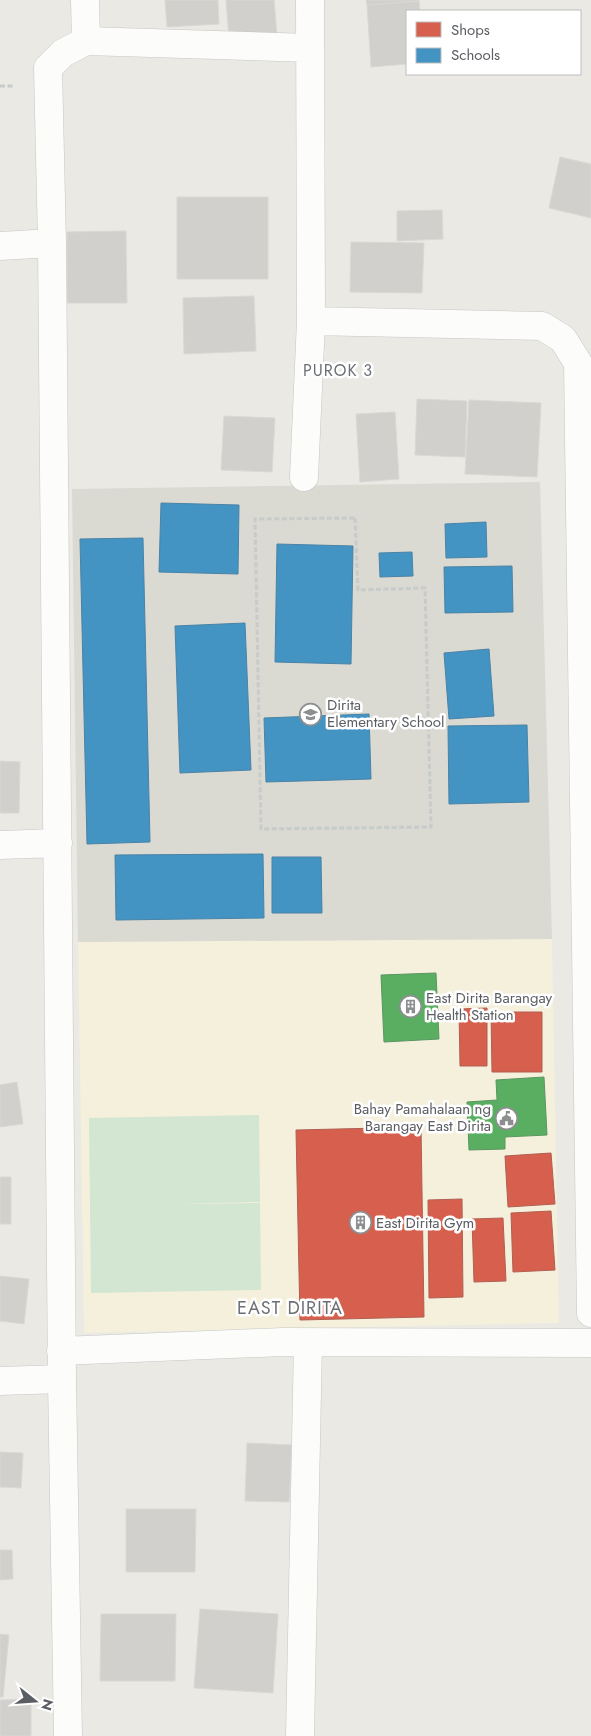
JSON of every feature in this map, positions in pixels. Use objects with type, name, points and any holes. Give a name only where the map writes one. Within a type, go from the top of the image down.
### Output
[{"type":"street","points":[[85,0],[86,41]]},
{"type":"street","points":[[304,477],[311,321],[310,0]]},
{"type":"street","points":[[68,1736],[62,1379],[52,243],[48,68],[63,53],[86,41],[310,48]]},
{"type":"street","points":[[0,246],[52,243]]},
{"type":"street","points":[[311,321],[542,326],[563,338],[578,363],[591,1313]]},
{"type":"street","points":[[0,844],[58,843]]},
{"type":"street","points":[[62,1351],[283,1342],[591,1343]]},
{"type":"street","points":[[300,1736],[308,1343]]},
{"type":"street","points":[[0,1381],[62,1379]]},
{"type":"path","points":[[355,518],[358,590],[425,588],[431,826],[261,829],[254,519],[355,518]]},
{"type":"shaded area","name":"Dirita Elementary School","points":[[540,482],[552,939],[78,942],[72,489]]},
{"type":"shaded area","points":[[552,939],[559,1323],[84,1333],[78,942]]},
{"type":"green space","points":[[259,1115],[260,1202],[179,1204],[260,1203],[261,1290],[91,1293],[89,1118]]},
{"type":"building: Shops","points":[[487,1008],[487,1066],[460,1066],[459,1009]]},
{"type":"building: Shops","points":[[491,1012],[542,1012],[542,1072],[492,1072]]},
{"type":"building: Shops","name":"East Dirita Gym","points":[[421,1127],[424,1317],[300,1320],[296,1130]]},
{"type":"building: Shops","points":[[551,1153],[555,1204],[508,1207],[505,1156]]},
{"type":"building: Shops","points":[[462,1199],[463,1297],[429,1298],[428,1200]]},
{"type":"building: Shops","points":[[551,1211],[555,1270],[513,1272],[511,1213]]},
{"type":"building: Shops","points":[[503,1218],[506,1281],[474,1282],[472,1219]]},
{"type":"building: Schools","points":[[161,503],[239,505],[238,574],[159,572]]},
{"type":"building: Schools","points":[[486,522],[487,557],[446,558],[445,524]]},
{"type":"building: Schools","points":[[143,538],[150,842],[87,844],[80,539]]},
{"type":"building: Schools","points":[[277,544],[353,546],[351,664],[275,662]]},
{"type":"building: Schools","points":[[412,552],[413,576],[380,577],[379,553]]},
{"type":"building: Schools","points":[[512,566],[513,612],[445,613],[444,567]]},
{"type":"building: Schools","points":[[245,623],[251,770],[180,773],[175,626]]},
{"type":"building: Schools","points":[[489,649],[494,716],[449,719],[444,653]]},
{"type":"building: Schools","points":[[369,714],[371,779],[266,782],[264,718]]},
{"type":"building: Schools","points":[[527,725],[529,802],[449,804],[448,726]]},
{"type":"building: Schools","points":[[263,854],[264,918],[116,920],[115,855]]},
{"type":"building: Schools","points":[[272,857],[321,857],[322,913],[272,913]]},
{"type":"building: Public","name":"East Dirita Barangay Health Station","points":[[436,973],[439,1039],[384,1042],[381,975]]},
{"type":"building: Public","name":"Bahay Pamahalaan ng Barangay East Dirita","points":[[544,1077],[547,1135],[505,1137],[505,1149],[469,1150],[467,1102],[497,1100],[496,1080]]},
{"type":"building: Other","points":[[165,0],[218,0],[219,24],[167,27]]},
{"type":"building: Other","points":[[226,0],[274,0],[277,35],[229,39]]},
{"type":"building: Other","points":[[366,0],[419,0],[419,1],[367,5]]},
{"type":"building: Other","points":[[419,1],[420,10],[406,10],[406,64],[371,67],[367,5]]},
{"type":"building: Other","points":[[560,157],[591,164],[591,218],[549,208]]},
{"type":"building: Other","points":[[177,197],[268,197],[268,279],[177,279]]},
{"type":"building: Other","points":[[442,210],[443,239],[397,241],[397,211]]},
{"type":"building: Other","points":[[126,231],[127,303],[67,303],[67,232]]},
{"type":"building: Other","points":[[351,242],[424,243],[422,293],[350,292]]},
{"type":"building: Other","points":[[254,296],[256,351],[184,354],[183,298]]},
{"type":"building: Other","points":[[417,399],[467,401],[465,457],[415,455]]},
{"type":"building: Other","points":[[469,400],[541,403],[537,477],[465,474]]},
{"type":"building: Other","points":[[395,412],[399,479],[360,482],[356,414]]},
{"type":"building: Other","points":[[224,416],[275,418],[272,472],[221,470]]},
{"type":"building: Other","points":[[0,761],[20,762],[19,813],[0,813]]},
{"type":"building: Other","points":[[17,1082],[23,1124],[0,1127],[0,1085]]},
{"type":"building: Other","points":[[0,1177],[11,1177],[11,1224],[0,1224]]},
{"type":"building: Other","points":[[0,1276],[29,1279],[24,1324],[0,1321]]},
{"type":"building: Other","points":[[247,1443],[292,1445],[289,1502],[245,1501]]},
{"type":"building: Other","points":[[0,1452],[23,1453],[21,1488],[0,1487]]},
{"type":"building: Other","points":[[126,1509],[196,1509],[195,1572],[126,1572]]},
{"type":"building: Other","points":[[0,1550],[12,1550],[13,1579],[0,1580]]},
{"type":"building: Other","points":[[200,1609],[278,1614],[273,1693],[194,1688]]},
{"type":"building: Other","points":[[101,1614],[176,1614],[175,1681],[100,1681]]},
{"type":"building: Other","points":[[0,1634],[9,1635],[3,1697],[0,1697]]},
{"type":"building: Other","points":[[31,1699],[31,1736],[0,1736],[0,1700]]},
{"type":"place","name":"Dirita Elementary School","points":[[311,714]]},
{"type":"place","name":"East Dirita Barangay Health Station","points":[[410,1007]]},
{"type":"place","name":"Bahay Pamahalaan ng Barangay East Dirita","points":[[507,1118]]},
{"type":"place","name":"East Dirita Gym","points":[[360,1223]]},
{"type":"district","name":"PUROK 3","points":[[338,370]]},
{"type":"district","name":"EAST DIRITA","points":[[290,1308]]}]
